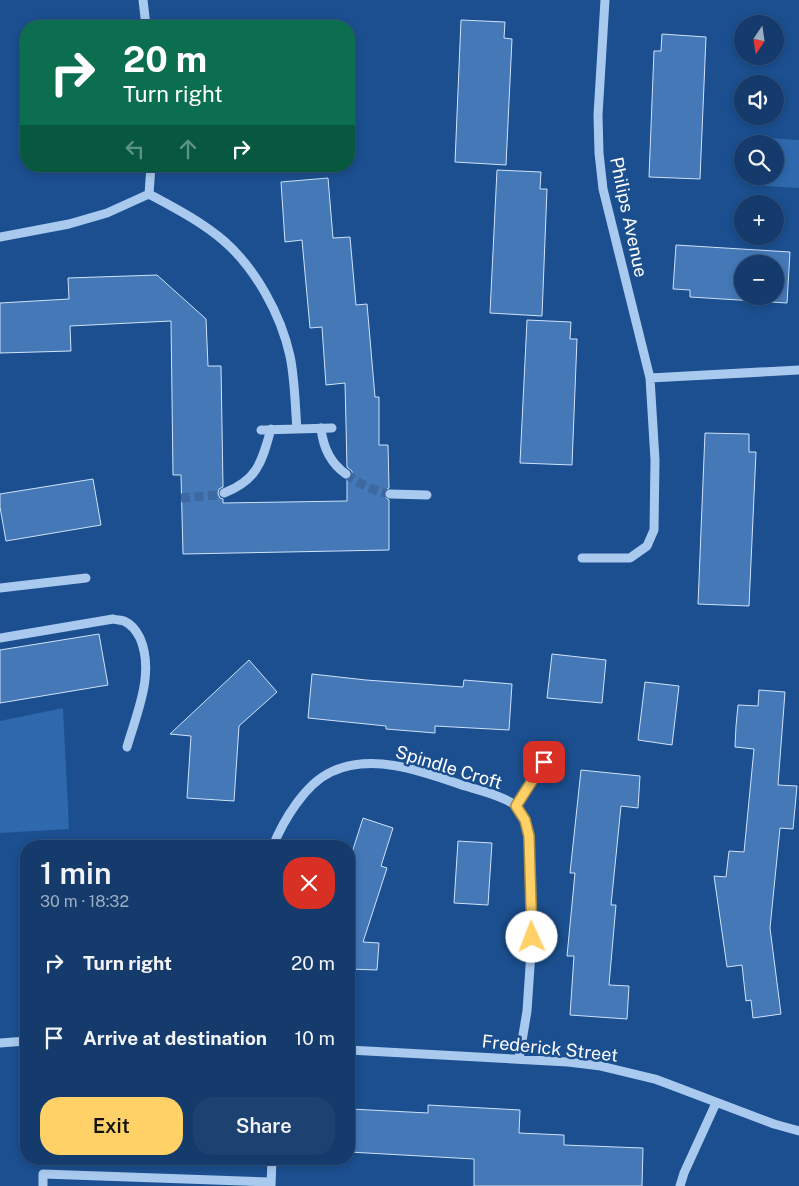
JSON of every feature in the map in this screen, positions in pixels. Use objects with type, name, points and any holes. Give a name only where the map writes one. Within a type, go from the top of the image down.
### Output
[{"type":"street","points":[[143,0],[145,20]]},
{"type":"street","name":"Philips Avenue","points":[[582,558],[630,558],[646,546],[654,530],[655,460],[650,378],[603,189],[599,153],[598,115],[605,0]]},
{"type":"street","points":[[149,194],[151,172]]},
{"type":"street","points":[[0,237],[68,224],[107,213],[149,194]]},
{"type":"street","points":[[149,194],[191,217],[224,241],[248,267],[265,294],[280,326],[290,356],[297,429]]},
{"type":"street","points":[[650,378],[799,370]]},
{"type":"street","points":[[321,428],[322,440],[328,456],[346,474]]},
{"type":"street","points":[[261,430],[332,428]]},
{"type":"street","points":[[224,493],[249,480],[262,461],[272,430]]},
{"type":"street","points":[[390,494],[427,495]]},
{"type":"street","points":[[0,588],[86,578]]},
{"type":"street","points":[[0,638],[113,619],[125,622],[137,632],[145,649],[145,683],[127,747]]},
{"type":"street","points":[[516,806],[544,762]]},
{"type":"street","name":"Spindle Croft","points":[[276,840],[285,822],[311,785],[331,772],[355,765],[384,764],[408,767],[492,794],[516,806],[525,820],[529,836],[532,937],[527,1011],[520,1059]]},
{"type":"street","points":[[0,1043],[20,1041]]},
{"type":"street","name":"Frederick Street","points":[[355,1050],[520,1059],[601,1066],[655,1079],[774,1124],[799,1131]]},
{"type":"street","points":[[680,1186],[684,1173],[716,1103]]},
{"type":"street","points":[[43,1186],[43,1174],[271,1184],[272,1165]]},
{"type":"shaded area","points":[[784,139],[799,140],[799,188],[765,186],[784,185]]},
{"type":"shaded area","points":[[63,708],[69,829],[0,833],[0,721]]},
{"type":"building","points":[[461,20],[505,22],[504,38],[512,39],[506,165],[455,162]]},
{"type":"building","points":[[662,34],[706,37],[700,179],[649,177],[654,51],[661,51]]},
{"type":"building","points":[[497,170],[541,172],[540,189],[547,189],[542,316],[490,313]]},
{"type":"building","points":[[328,178],[333,238],[350,237],[356,305],[367,304],[375,397],[379,397],[379,445],[388,445],[389,488],[385,490],[384,494],[389,500],[389,550],[183,554],[181,475],[173,475],[171,321],[70,326],[71,351],[0,353],[0,303],[69,299],[68,278],[157,275],[206,319],[208,366],[221,366],[223,487],[219,489],[218,493],[220,498],[223,499],[223,503],[347,501],[347,480],[351,478],[352,471],[347,467],[345,383],[326,385],[322,327],[310,328],[302,240],[285,242],[281,182]]},
{"type":"building","points":[[676,245],[790,252],[787,303],[784,303],[784,255],[734,255],[734,300],[690,297],[690,290],[673,289]]},
{"type":"building","points":[[527,320],[571,322],[570,339],[577,339],[572,465],[520,463]]},
{"type":"building","points":[[705,433],[749,434],[749,452],[756,452],[749,606],[698,604]]},
{"type":"building","points":[[93,479],[101,525],[6,541],[0,507],[0,494]]},
{"type":"building","points":[[99,634],[108,685],[0,703],[0,650]]},
{"type":"building","points":[[552,654],[606,660],[602,703],[547,698]]},
{"type":"building","points":[[249,660],[277,692],[239,726],[234,801],[187,798],[191,736],[170,734]]},
{"type":"building","points":[[312,674],[463,687],[464,680],[512,684],[509,730],[435,726],[435,733],[386,729],[386,726],[308,718]]},
{"type":"building","points":[[645,682],[679,686],[672,745],[638,740]]},
{"type":"building","points":[[759,690],[785,692],[778,785],[797,786],[793,829],[780,828],[770,928],[781,1014],[753,1018],[751,1000],[746,1001],[742,965],[727,967],[714,876],[726,877],[729,851],[744,852],[754,749],[735,747],[736,726],[738,705],[758,706]]},
{"type":"building","points":[[581,770],[640,776],[638,808],[621,806],[611,905],[616,905],[609,985],[629,986],[627,1019],[570,1015],[574,956],[567,956],[575,873],[570,873]]},
{"type":"building","points":[[363,818],[393,828],[381,866],[387,868],[363,942],[379,943],[377,970],[355,969],[355,843]]},
{"type":"building","points":[[458,841],[492,843],[488,905],[454,903]]},
{"type":"building","points":[[428,1105],[520,1110],[519,1133],[564,1135],[564,1145],[643,1148],[642,1186],[474,1186],[474,1159],[355,1152],[355,1109],[428,1113]]},
{"type":"tunnel","points":[[346,474],[367,487],[390,494]]},
{"type":"tunnel","points":[[181,498],[224,493]]},
{"type":"route","points":[[532,937],[529,836],[525,820],[516,806],[544,762]]}]
